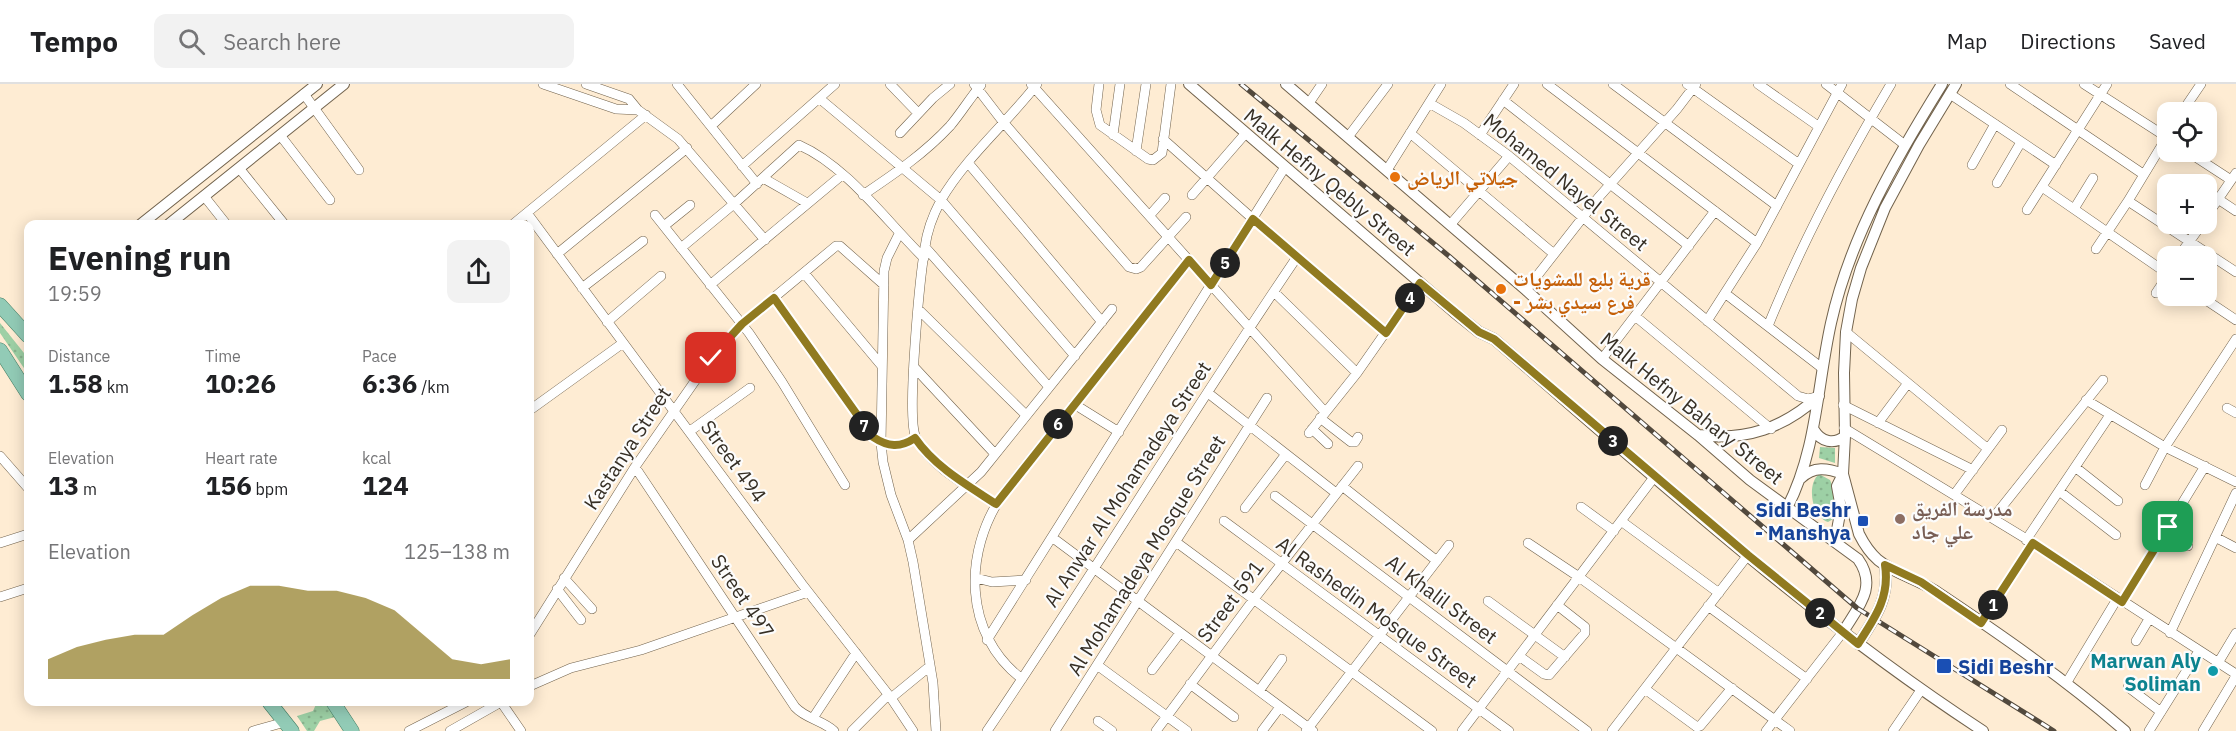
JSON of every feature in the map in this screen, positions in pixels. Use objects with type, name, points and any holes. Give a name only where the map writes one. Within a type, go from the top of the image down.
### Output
[{"type":"main road","points":[[0,304],[24,331]]},
{"type":"main road","points":[[0,350],[24,388]]},
{"type":"main road","points":[[272,706],[289,726]]},
{"type":"main road","points":[[336,706],[352,731]]},
{"type":"street","points":[[146,220],[317,84]]},
{"type":"street","points":[[174,220],[344,84]]},
{"type":"street","points":[[543,84],[616,109],[642,113]]},
{"type":"street","points":[[586,84],[622,95],[642,113],[669,131],[687,148],[765,240]]},
{"type":"street","points":[[711,126],[756,84]]},
{"type":"street","points":[[742,166],[835,84]]},
{"type":"street","points":[[890,84],[918,113]]},
{"type":"street","points":[[900,133],[950,84]]},
{"type":"street","points":[[1099,84],[1096,115],[1100,125],[1148,159],[1153,160],[1161,153],[1171,84]]},
{"type":"street","points":[[1113,135],[1120,84]]},
{"type":"street","points":[[1136,151],[1146,84]]},
{"type":"street","name":"Malk Hefny Qebly Street","points":[[1189,84],[1420,283],[1479,332],[1494,339],[1748,555],[1858,644],[1983,731]]},
{"type":"street","name":"Malk Hefny Bahary Street","points":[[1286,84],[1526,290],[1602,359],[1698,435],[1750,480],[1858,559],[1863,566],[1867,584],[1863,598],[1843,632]]},
{"type":"street","points":[[1309,104],[1322,84]]},
{"type":"street","points":[[1348,137],[1388,84]]},
{"type":"street","points":[[1387,170],[1441,84]]},
{"type":"street","points":[[1480,135],[1514,84]]},
{"type":"street","points":[[1547,84],[1756,243]]},
{"type":"street","points":[[1613,84],[1777,206]]},
{"type":"street","points":[[1758,84],[1818,126]]},
{"type":"street","points":[[1826,84],[1839,88],[1870,118],[1907,142],[1919,145]]},
{"type":"street","points":[[1768,326],[1805,241],[1870,118],[1891,84]]},
{"type":"street","points":[[1787,508],[1801,478],[1814,430],[1822,368],[1831,323],[1844,278],[1872,210],[1907,142],[1942,84]]},
{"type":"street","points":[[2010,84],[2143,174]]},
{"type":"street","points":[[2084,84],[2157,130]]},
{"type":"street","points":[[2027,210],[2107,84]]},
{"type":"street","points":[[2189,102],[2201,84]]},
{"type":"street","points":[[681,85],[742,166],[760,181],[807,203]]},
{"type":"street","points":[[996,504],[936,464],[915,438],[912,416],[919,310],[925,247],[933,216],[941,200],[1034,85],[1250,327],[1323,415],[1351,442],[1358,437]]},
{"type":"street","points":[[1526,290],[1582,217],[1664,123],[1692,85],[1798,164]]},
{"type":"street","points":[[863,195],[903,168],[928,147],[952,124],[978,86],[1004,123],[1129,267],[1134,269],[1141,267],[1186,217]]},
{"type":"street","points":[[1707,321],[1777,206],[1839,88]]},
{"type":"street","points":[[2056,165],[1995,124],[1953,89],[1885,208],[1872,238],[1852,299],[1846,332],[1843,474],[1859,534],[1870,552],[1885,565],[1927,586],[2067,682],[2125,731]]},
{"type":"street","points":[[304,94],[359,170]]},
{"type":"street","points":[[819,98],[941,200],[1075,356]]},
{"type":"street","points":[[1503,100],[1689,246]]},
{"type":"street","name":"Mohamed Nayel Street","points":[[1429,103],[1509,156],[1798,396],[1808,399],[1819,396]]},
{"type":"street","points":[[518,220],[642,113]]},
{"type":"street","points":[[1972,165],[1995,124]]},
{"type":"street","points":[[1410,133],[1554,254]]},
{"type":"street","points":[[1192,195],[1245,134]]},
{"type":"street","points":[[280,135],[330,200]]},
{"type":"street","points":[[1163,139],[1386,333]]},
{"type":"street","points":[[1997,183],[2021,142]]},
{"type":"street","points":[[681,248],[799,145],[842,175],[924,258]]},
{"type":"street","points":[[556,254],[687,148]]},
{"type":"street","points":[[2096,249],[2109,232],[2157,152]]},
{"type":"street","points":[[1450,225],[1509,156]]},
{"type":"street","points":[[2206,162],[2234,177],[2218,199],[2236,211]]},
{"type":"street","points":[[969,164],[1102,322]]},
{"type":"street","points":[[987,640],[1285,167]]},
{"type":"street","points":[[239,168],[281,220]]},
{"type":"street","points":[[710,285],[842,175]]},
{"type":"street","points":[[2074,209],[2093,178]]},
{"type":"street","points":[[2042,187],[2157,266]]},
{"type":"street","points":[[204,196],[223,220]]},
{"type":"street","points":[[1150,215],[1165,198]]},
{"type":"street","points":[[2128,201],[2236,272]]},
{"type":"street","points":[[664,226],[690,205]]},
{"type":"street","points":[[1602,359],[1715,211]]},
{"type":"street","name":"Street 494","points":[[527,213],[532,220]]},
{"type":"street","points":[[655,215],[742,324],[777,375],[845,485]]},
{"type":"street","name":"Street 494","points":[[534,223],[913,731]]},
{"type":"street","points":[[899,234],[887,258],[884,285],[881,443],[891,495],[914,562],[930,666],[936,731]]},
{"type":"street","points":[[2187,246],[2195,234]]},
{"type":"street","points":[[582,288],[643,242]]},
{"type":"street","name":"Kastanya Street","points":[[534,627],[635,467],[674,410],[711,358],[742,324],[838,245],[884,285]]},
{"type":"street","points":[[925,247],[1049,387]]},
{"type":"street","name":"Al Anwar Al Mohamadeya Street","points":[[987,731],[1095,570],[1250,327],[1298,257]]},
{"type":"street","points":[[1022,679],[996,655],[987,640],[982,624],[975,559],[987,522],[996,504],[1189,260]]},
{"type":"street","points":[[804,273],[882,366]]},
{"type":"street","points":[[608,322],[661,276]]},
{"type":"street","points":[[1328,444],[1311,431],[1357,373],[1420,283]]},
{"type":"street","points":[[1274,292],[1357,373]]},
{"type":"street","points":[[1725,294],[1822,368]]},
{"type":"street","points":[[774,298],[866,429],[881,443],[899,446],[915,438]]},
{"type":"street","points":[[2215,306],[2236,320]]},
{"type":"street","points":[[908,540],[968,486],[1112,309]]},
{"type":"street","points":[[919,310],[1026,415]]},
{"type":"street","points":[[1635,316],[1771,429]]},
{"type":"street","points":[[1846,332],[1988,449]]},
{"type":"street","points":[[2145,484],[2165,447],[2236,339]]},
{"type":"street","points":[[534,407],[623,343]]},
{"type":"street","points":[[914,367],[995,454]]},
{"type":"street","points":[[1993,518],[2103,380]]},
{"type":"street","points":[[1878,423],[1908,383]]},
{"type":"street","points":[[690,431],[750,388]]},
{"type":"street","points":[[1208,393],[1286,454],[1437,561]]},
{"type":"street","points":[[1698,435],[1735,437],[1771,429],[1788,421],[1819,396]]},
{"type":"street","name":"Al Mohamadeya Mosque Street","points":[[1055,731],[1267,398]]},
{"type":"street","points":[[2086,400],[2165,447],[2236,482]]},
{"type":"street","points":[[1074,404],[1119,432]]},
{"type":"street","points":[[1843,405],[1973,470]]},
{"type":"street","points":[[1981,623],[2059,491],[2110,415]]},
{"type":"street","points":[[1814,430],[1822,439],[1828,441],[1840,440],[1844,432]]},
{"type":"street","points":[[1954,495],[2002,430]]},
{"type":"street","points":[[1844,432],[1993,518],[2236,675],[2203,731]]},
{"type":"street","points":[[1245,508],[1286,454]]},
{"type":"street","points":[[0,456],[24,481]]},
{"type":"street","name":"Street 591","points":[[1156,731],[1281,563],[1358,466]]},
{"type":"street","points":[[2067,682],[2205,466]]},
{"type":"street","name":"Street 497","points":[[635,467],[795,707],[804,714],[827,724],[834,731]]},
{"type":"street","points":[[2075,467],[2118,501]]},
{"type":"street","points":[[1801,478],[1812,470],[1821,468],[1843,474]]},
{"type":"street","points":[[1834,541],[1841,508],[1838,486],[1843,474]]},
{"type":"street","points":[[1462,731],[1655,476]]},
{"type":"street","points":[[2059,491],[2116,535]]},
{"type":"street","points":[[2170,633],[2236,493]]},
{"type":"street","name":"Al Khalil Street","points":[[1275,496],[1587,731]]},
{"type":"street","points":[[1581,507],[1614,531]]},
{"type":"street","name":"Al Rashedin Mosque Street","points":[[1224,521],[1509,731]]},
{"type":"street","points":[[1621,521],[1719,593]]},
{"type":"street","points":[[2168,527],[2188,546]]},
{"type":"street","points":[[0,543],[24,535]]},
{"type":"street","points":[[2216,537],[2236,548]]},
{"type":"street","points":[[1053,538],[1309,730],[1449,546]]},
{"type":"street","points":[[1176,542],[1432,731]]},
{"type":"street","points":[[1528,543],[1579,577],[1791,731]]},
{"type":"street","points":[[1615,730],[1748,555]]},
{"type":"street","points":[[1858,644],[1883,602],[1887,588],[1885,565]]},
{"type":"street","points":[[564,578],[592,609]]},
{"type":"street","points":[[976,578],[992,582],[1026,580]]},
{"type":"street","points":[[0,597],[24,589]]},
{"type":"street","points":[[557,589],[582,620]]},
{"type":"street","points":[[534,684],[571,668],[641,650],[808,592]]},
{"type":"street","points":[[1488,601],[1565,657]]},
{"type":"street","points":[[1519,656],[1546,676],[1551,674],[1585,633],[1586,628],[1557,605]]},
{"type":"street","points":[[1708,606],[1806,679]]},
{"type":"street","points":[[2136,641],[2149,619]]},
{"type":"street","points":[[1766,731],[1843,632]]},
{"type":"street","points":[[1152,670],[1180,633]]},
{"type":"street","points":[[2218,663],[2236,633]]},
{"type":"street","points":[[2149,731],[2199,651]]},
{"type":"street","points":[[813,718],[856,653]]},
{"type":"street","points":[[1259,691],[1282,659]]},
{"type":"street","points":[[1097,665],[1187,731]]},
{"type":"street","points":[[852,731],[889,697],[930,666]]},
{"type":"street","points":[[1190,684],[1234,717]]},
{"type":"street","points":[[2128,687],[2161,712]]},
{"type":"street","points":[[1645,689],[1697,727],[1732,688]]},
{"type":"street","points":[[1893,731],[1921,690]]},
{"type":"street","points":[[409,731],[458,706]]},
{"type":"street","points":[[450,731],[494,706]]},
{"type":"street","points":[[504,706],[521,731]]},
{"type":"street","points":[[1262,731],[1280,707]]},
{"type":"street","points":[[1098,721],[1112,731]]},
{"type":"street","points":[[253,731],[289,726]]},
{"type":"green space","points":[[0,323],[24,353],[24,368],[0,333]]},
{"type":"green space","points":[[1820,447],[1835,448],[1835,463],[1819,458]]},
{"type":"green space","points":[[1819,474],[1830,480],[1838,499],[1835,518],[1828,522],[1818,514],[1813,500],[1813,485]]},
{"type":"green space","points":[[315,706],[327,706],[335,717],[320,721],[314,731],[307,731],[297,716],[313,711]]},
{"type":"railway","points":[[1241,84],[1450,257],[1857,608],[2054,731]]},
{"type":"place","name":"جيلاتي الرياض","points":[[1395,177]]},
{"type":"place","name":"قرية بلبع للمشويات - فرع سيدي بشر","points":[[1501,289]]},
{"type":"place","name":"مدرسة الفريق علي جاد","points":[[1900,519]]},
{"type":"place","name":"Sidi Beshr - Manshya","points":[[1863,521]]},
{"type":"place","name":"Sidi Beshr","points":[[1944,666]]},
{"type":"place","name":"Marwan Aly Soliman","points":[[2213,671]]},
{"type":"route","points":[[711,358],[742,324],[774,298],[873,437],[890,446],[899,446],[915,438],[936,464],[996,504],[1189,260],[1211,285],[1253,219],[1386,333],[1420,283],[1479,332],[1494,339],[1748,555],[1858,644],[1883,602],[1887,588],[1885,565],[1921,582],[1981,623],[2033,543],[2122,602],[2168,527]]}]
